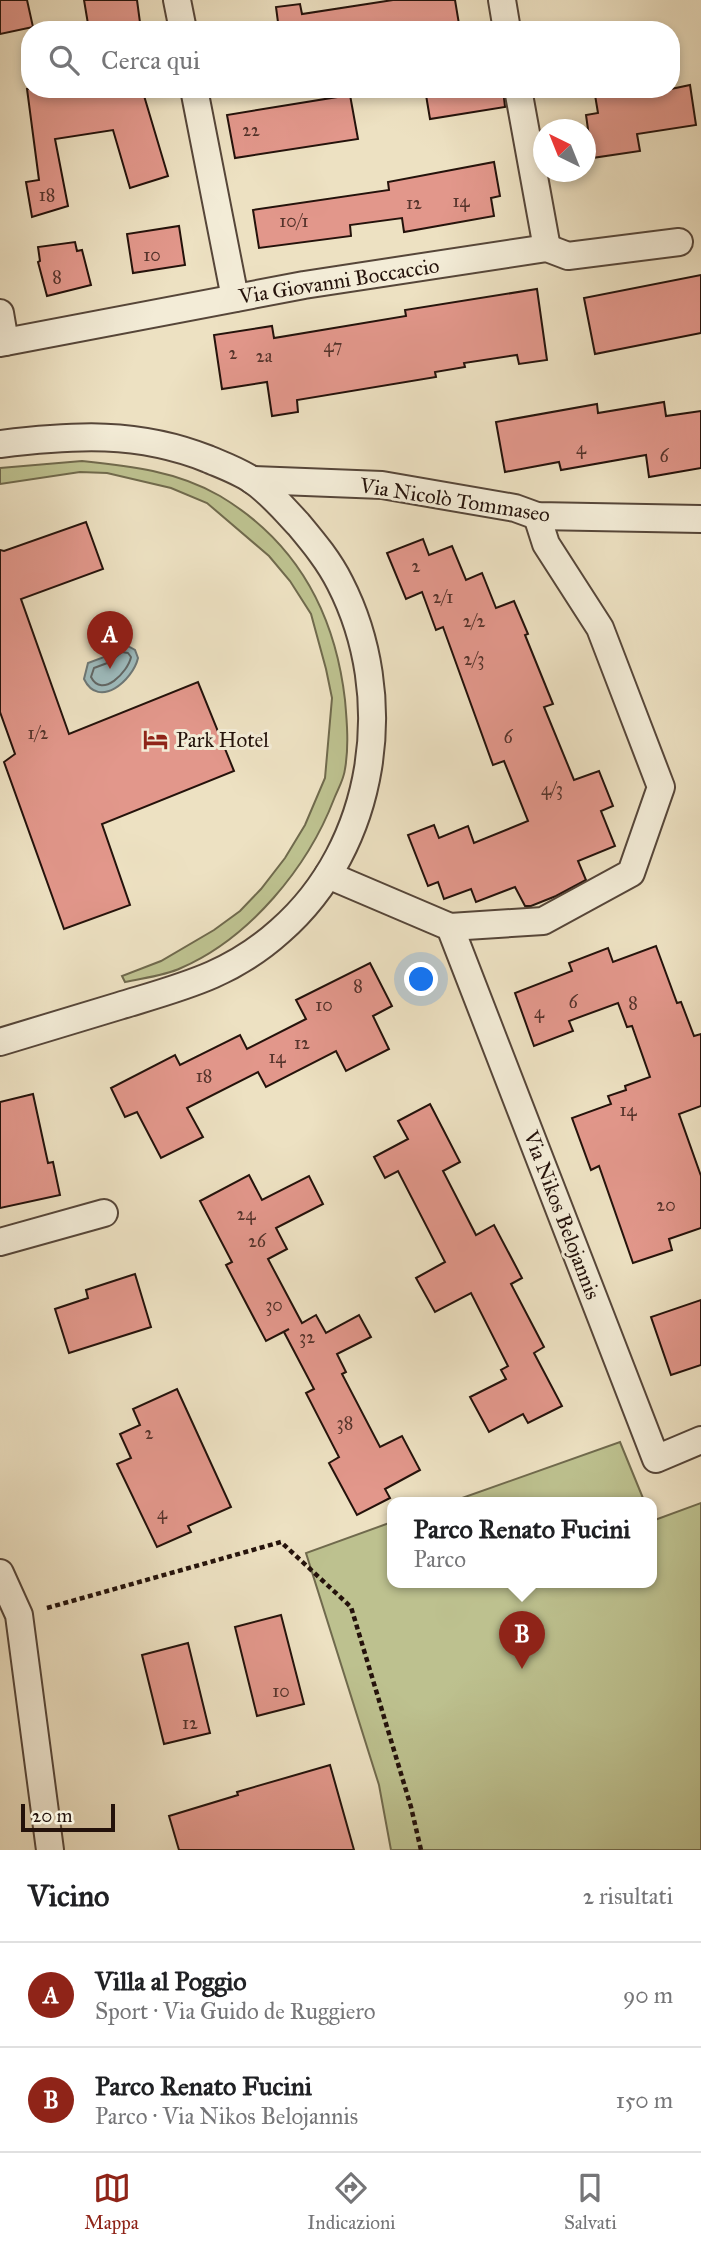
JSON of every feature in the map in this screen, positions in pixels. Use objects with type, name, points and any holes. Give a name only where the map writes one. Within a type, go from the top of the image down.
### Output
[{"type":"street","points":[[177,0],[181,21]]},
{"type":"street","points":[[502,0],[506,21]]},
{"type":"street","points":[[196,98],[235,298]]},
{"type":"street","points":[[520,98],[547,248]]},
{"type":"street","name":"Via Giovanni Boccaccio","points":[[2,342],[235,298],[547,248],[568,256],[679,242]]},
{"type":"street","points":[[0,313],[2,342]]},
{"type":"street","points":[[0,444],[52,438],[105,437],[145,440],[181,448],[252,480],[285,509],[320,550],[340,583],[360,634],[368,668],[372,749],[364,792],[349,835],[328,875],[308,903],[280,932],[242,960],[202,981],[0,1042]]},
{"type":"street","name":"Via Nicolò Tommaseo","points":[[252,480],[382,485],[515,508],[537,516],[701,519]]},
{"type":"street","points":[[328,875],[450,927],[543,921],[631,873],[661,787],[600,628],[546,544],[537,516]]},
{"type":"street","name":"Via Nikos Belojannis","points":[[450,927],[656,1458],[701,1440]]},
{"type":"street","points":[[0,1242],[104,1213]]},
{"type":"street","points":[[0,1573],[19,1615],[50,1850]]},
{"type":"path","points":[[19,1615],[281,1542],[351,1607],[411,1807],[421,1850]]},
{"type":"green space","points":[[82,461],[135,468],[187,481],[220,496],[247,514],[271,535],[308,583],[321,609],[340,668],[346,708],[347,752],[342,780],[309,850],[274,898],[253,919],[206,955],[174,971],[125,982],[122,976],[161,961],[214,930],[240,911],[285,858],[305,825],[325,778],[332,698],[311,614],[290,581],[269,556],[207,503],[171,488],[107,473],[80,472],[0,484],[0,468]]},
{"type":"green space","points":[[620,1442],[643,1497],[465,1497]]},
{"type":"green space","points":[[701,1503],[701,1850],[391,1850],[379,1785],[306,1553],[387,1524],[387,1588],[657,1588],[657,1519]]},
{"type":"water","points":[[126,645],[135,650],[138,658],[130,675],[106,692],[90,688],[84,679],[88,663],[107,656],[118,646]]},
{"type":"building","points":[[0,0],[27,0],[32,21],[21,21],[21,30],[0,34]]},
{"type":"building","points":[[84,0],[137,0],[140,21],[88,21]]},
{"type":"building","points":[[393,0],[455,0],[458,21],[278,21],[276,7],[300,4],[302,14]]},
{"type":"building","points":[[690,85],[696,125],[637,134],[640,151],[596,157],[596,119],[587,119],[586,115],[598,113],[596,98],[680,98],[680,87]]},
{"type":"building","points":[[28,98],[145,98],[168,176],[130,188],[113,130],[55,139],[68,206],[32,217],[26,182],[39,180]]},
{"type":"building","points":[[332,98],[351,98],[358,139],[235,158],[227,115]]},
{"type":"building","points":[[426,98],[504,98],[505,107],[430,119]]},
{"type":"building","points":[[494,162],[500,196],[491,198],[494,216],[404,232],[402,218],[350,225],[351,236],[259,248],[253,210],[389,190],[388,182]]},
{"type":"building","points":[[179,226],[185,265],[133,273],[127,234]]},
{"type":"building","points":[[75,242],[77,251],[82,250],[91,285],[47,296],[38,262],[38,247]]},
{"type":"building","points":[[701,275],[701,333],[595,354],[584,298]]},
{"type":"building","points":[[537,289],[547,360],[519,364],[517,355],[464,363],[465,367],[435,372],[436,377],[297,400],[298,412],[272,416],[267,382],[222,389],[214,335],[272,326],[274,338],[406,316],[405,310]]},
{"type":"building","points":[[664,402],[666,416],[701,411],[701,468],[649,477],[646,455],[561,470],[559,462],[505,472],[496,422],[597,404],[598,413]]},
{"type":"building","points":[[86,522],[103,569],[21,599],[69,734],[198,682],[234,771],[102,824],[130,905],[64,929],[4,762],[15,754],[0,712],[0,550],[4,551]]},
{"type":"building","points":[[423,539],[429,555],[452,546],[466,580],[482,573],[496,608],[514,601],[553,704],[544,707],[574,780],[599,771],[613,806],[601,811],[615,846],[578,861],[586,880],[531,906],[525,906],[515,887],[476,902],[471,889],[444,899],[438,882],[428,886],[408,835],[434,825],[439,838],[468,826],[474,843],[528,821],[504,761],[493,765],[443,627],[436,630],[422,592],[406,599],[387,553]]},
{"type":"building","points":[[656,946],[677,1003],[681,1002],[694,1036],[701,1034],[701,1106],[679,1114],[701,1176],[701,1228],[669,1239],[672,1250],[633,1263],[599,1166],[591,1170],[572,1118],[611,1104],[608,1096],[626,1090],[625,1086],[650,1077],[632,1026],[627,1027],[618,1003],[569,1021],[573,1031],[534,1046],[515,993],[572,971],[569,963],[608,948],[613,962]]},
{"type":"building","points":[[370,963],[392,1006],[373,1016],[389,1049],[346,1071],[336,1051],[266,1087],[258,1072],[187,1108],[203,1137],[161,1158],[137,1112],[125,1117],[111,1088],[175,1055],[180,1065],[240,1035],[247,1049],[306,1019],[296,1000]]},
{"type":"building","points":[[33,1094],[48,1163],[53,1162],[60,1195],[0,1208],[0,1102]]},
{"type":"building","points":[[430,1104],[460,1162],[443,1171],[476,1235],[494,1225],[522,1278],[511,1284],[544,1347],[534,1353],[562,1406],[528,1423],[523,1414],[489,1432],[470,1397],[506,1379],[501,1370],[508,1366],[471,1293],[435,1312],[416,1278],[445,1262],[398,1171],[385,1178],[374,1157],[408,1139],[398,1121]]},
{"type":"building","points":[[249,1175],[262,1200],[309,1176],[323,1204],[276,1228],[287,1249],[268,1259],[302,1323],[316,1315],[326,1333],[359,1315],[371,1337],[337,1354],[346,1372],[342,1374],[380,1447],[402,1436],[420,1470],[385,1489],[389,1497],[387,1500],[357,1515],[329,1463],[339,1457],[306,1393],[314,1389],[284,1332],[289,1329],[266,1341],[226,1265],[232,1262],[200,1201]]},
{"type":"building","points":[[135,1274],[151,1327],[69,1353],[55,1309],[88,1298],[86,1290]]},
{"type":"building","points":[[701,1300],[701,1365],[671,1375],[651,1317]]},
{"type":"building","points":[[177,1389],[231,1507],[188,1526],[191,1532],[157,1547],[117,1464],[131,1458],[120,1434],[140,1425],[133,1409]]},
{"type":"building","points":[[281,1615],[304,1704],[257,1716],[235,1627]]},
{"type":"building","points":[[188,1643],[210,1733],[164,1744],[142,1655]]},
{"type":"building","points":[[330,1765],[354,1850],[179,1850],[169,1816],[238,1795],[237,1792]]},
{"type":"place","name":"Villa al Poggio","points":[[110,669]]},
{"type":"place","name":"Park Hotel","points":[[156,740]]},
{"type":"place","name":"Parco Renato Fucini","points":[[522,1669]]}]
